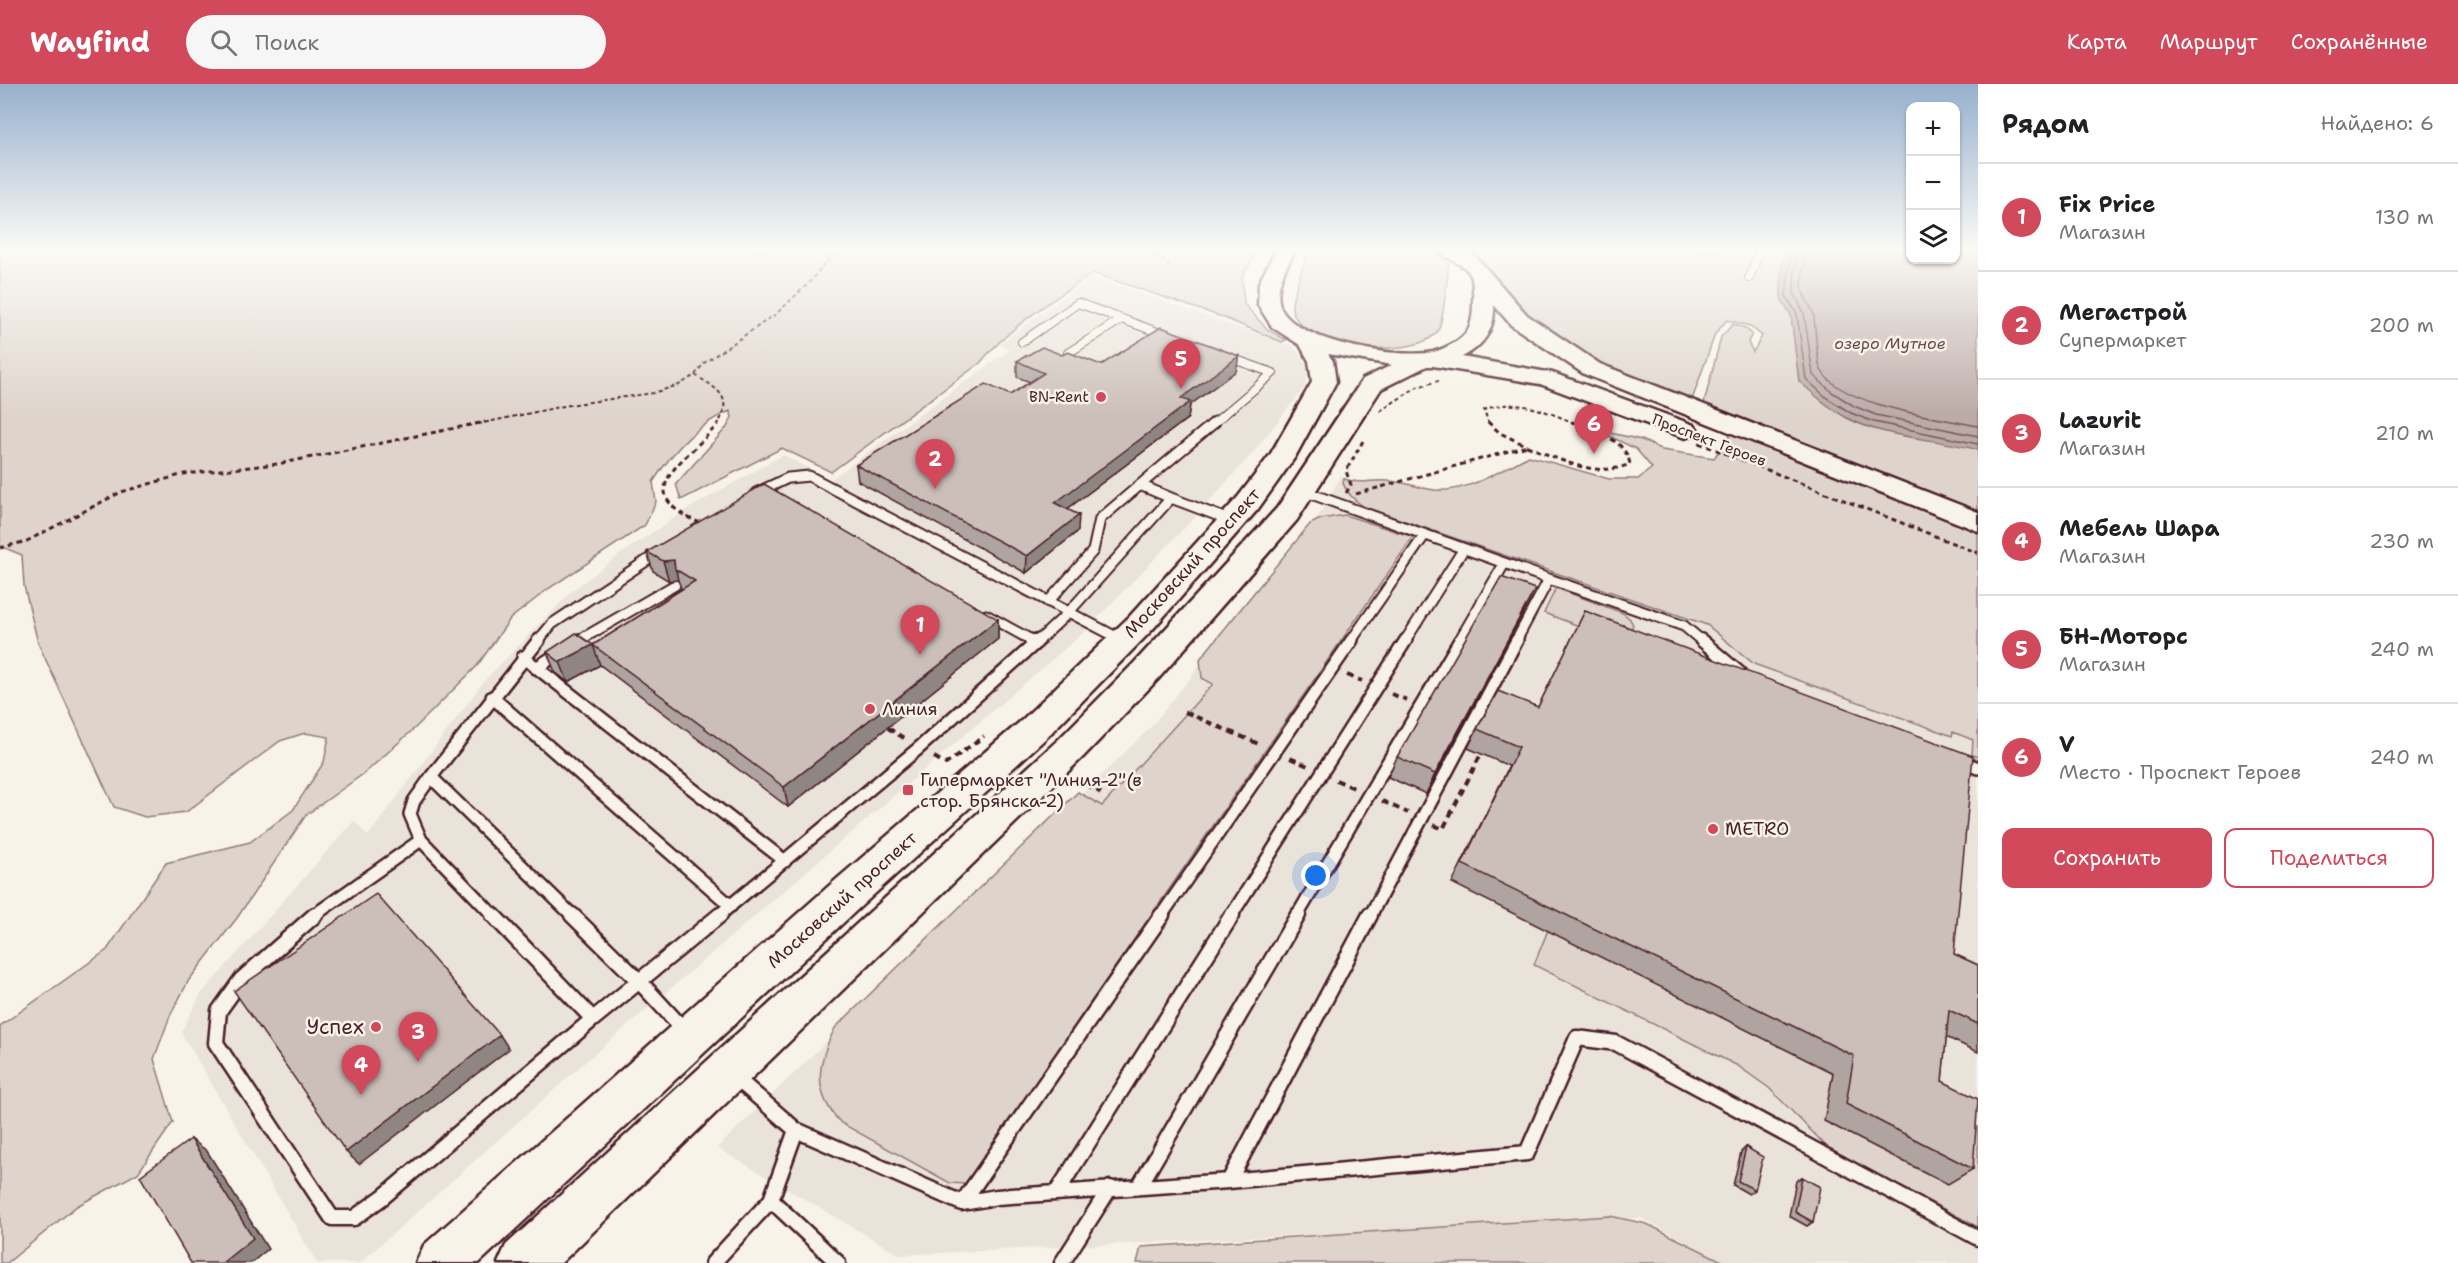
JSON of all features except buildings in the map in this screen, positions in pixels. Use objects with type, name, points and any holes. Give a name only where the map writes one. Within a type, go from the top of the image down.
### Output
[{"type":"main road","points":[[1270,305],[1287,328],[1309,340]]},
{"type":"main road","name":"Московский проспект","points":[[524,1263],[1054,764],[1146,671],[1287,514],[1372,384],[1434,365],[1470,343],[1481,326],[1485,305]]},
{"type":"main road","name":"Проспект Героев","points":[[1506,305],[1519,320],[1592,369],[1978,522]]},
{"type":"main road","name":"Проспект Героев","points":[[1309,340],[1434,365],[1545,378],[1978,543]]},
{"type":"main road","name":"Московский проспект","points":[[442,1263],[692,1038],[844,897],[1034,730],[1123,640],[1232,521],[1282,457],[1324,382],[1321,361],[1309,340]]},
{"type":"main road","points":[[692,1038],[727,1070]]},
{"type":"lane","points":[[1022,342],[1075,305]]},
{"type":"lane","points":[[1084,305],[1176,339]]},
{"type":"lane","points":[[1068,353],[1122,319]]},
{"type":"lane","points":[[1048,602],[1093,551],[1096,543],[1096,524],[1100,519],[1273,373],[1219,354]]},
{"type":"lane","points":[[741,502],[765,493],[782,479],[796,475],[809,476],[1123,640]]},
{"type":"lane","points":[[1140,485],[1232,521]]},
{"type":"lane","points":[[1303,491],[1424,536],[1684,626],[1746,679]]},
{"type":"lane","points":[[422,840],[304,923],[241,980],[219,1011],[216,1043],[332,1218],[354,1218],[383,1197],[919,748],[1068,613],[1171,498]]},
{"type":"lane","points":[[593,1019],[422,840],[410,814],[414,801],[431,777],[523,657],[552,624],[568,611],[702,524]]},
{"type":"lane","points":[[962,1203],[1424,536]]},
{"type":"lane","points":[[1057,1192],[1463,549]]},
{"type":"lane","points":[[1140,1185],[1504,564]]},
{"type":"lane","points":[[1229,1181],[1549,579]]},
{"type":"lane","points":[[536,668],[586,635],[675,585]]},
{"type":"lane","points":[[975,609],[1036,643]]},
{"type":"lane","points":[[523,657],[785,861]]},
{"type":"lane","points":[[492,697],[731,906]]},
{"type":"lane","points":[[1944,755],[1978,768]]},
{"type":"lane","points":[[431,777],[639,981],[692,1038]]},
{"type":"lane","points":[[727,1070],[796,1130],[962,1203],[997,1197],[1140,1185],[1229,1181],[1527,1153],[1577,1038],[1616,1043],[1978,1238]]},
{"type":"lane","points":[[713,1263],[771,1200],[796,1130]]},
{"type":"lane","points":[[1062,1263],[1110,1188]]},
{"type":"lane","points":[[771,1200],[838,1263]]},
{"type":"path","points":[[0,548],[27,541],[121,492],[184,474],[278,464],[569,405],[653,393],[679,385],[695,375],[704,363],[787,305]]},
{"type":"path","points":[[1380,411],[1417,387],[1434,365]]},
{"type":"path","points":[[695,375],[717,389],[724,399],[725,410],[717,425],[673,468],[665,484],[667,498],[676,511],[702,524]]},
{"type":"path","points":[[1369,431],[1346,471],[1351,485],[1344,497],[1527,446],[1593,469],[1615,470],[1630,464],[1629,457],[1616,441],[1537,410],[1503,403],[1491,404],[1484,410],[1489,427],[1527,446]]},
{"type":"path","points":[[1699,443],[1978,553]]},
{"type":"shaded area","points":[[0,305],[1046,305],[1005,337],[980,363],[831,472],[782,448],[681,500],[676,484],[727,427],[732,417],[730,411],[707,423],[686,440],[653,482],[656,502],[645,525],[548,589],[510,619],[477,666],[416,727],[366,772],[306,815],[237,918],[189,980],[170,1016],[154,1059],[173,1122],[138,1173],[77,1206],[7,1263],[0,1263],[0,1026],[107,950],[166,863],[250,842],[293,810],[324,762],[329,737],[305,733],[280,741],[186,812],[145,817],[114,807],[38,643],[24,586],[22,555],[0,546]]},
{"type":"shaded area","points":[[1052,305],[1174,305],[1292,346],[1308,368],[1305,387],[1251,455],[1195,517],[1084,632],[583,1064],[360,1263],[317,1263],[181,1032],[201,994],[354,821],[368,836],[485,680],[573,590],[622,553],[686,510],[783,455],[830,480],[1009,350],[1000,344]]},
{"type":"shaded area","points":[[1187,305],[1245,305],[1267,329],[1286,340],[1282,342]]},
{"type":"shaded area","points":[[1292,305],[1444,305],[1437,332],[1424,341],[1405,347],[1381,348],[1333,341],[1313,332],[1298,321]]},
{"type":"shaded area","points":[[1517,305],[1785,305],[1791,315],[1799,381],[1978,450],[1978,757],[1972,755],[1973,740],[1953,732],[1952,736],[1754,664],[1707,625],[1364,507],[1352,496],[1343,483],[1344,479],[1356,482],[1395,482],[1435,490],[1447,490],[1471,484],[1529,456],[1609,479],[1638,479],[1652,468],[1636,449],[1597,430],[1642,440],[1662,450],[1714,458],[1733,431],[1730,413],[1704,403],[1721,337],[1733,324],[1745,328],[1752,334],[1748,342],[1753,352],[1762,336],[1750,326],[1727,320],[1715,334],[1691,403],[1600,366],[1528,318]]},
{"type":"shaded area","points":[[1341,476],[1978,697],[1978,1263],[1726,1263],[1641,1218],[900,1255],[717,1148],[1152,726],[1319,515]]},
{"type":"shaded area","points":[[1345,515],[1413,537],[965,1184],[950,1183],[841,1123],[825,1100],[820,1077],[824,1053],[835,1028],[1078,792],[1102,806],[1213,684],[1202,678],[1200,659],[1310,524],[1321,519]]},
{"type":"shaded area","points":[[1556,588],[1623,613],[1633,625],[1625,643],[1544,613]]},
{"type":"shaded area","points":[[1548,930],[1833,1073],[1825,1121],[1947,1184],[1954,1115],[1978,1127],[1978,1227],[1829,1149],[1769,1088],[1738,1066],[1534,965]]},
{"type":"shaded area","points":[[1610,1216],[1647,1224],[1726,1263],[1137,1263],[1141,1247]]},
{"type":"water","name":"озеро Мутное","points":[[1785,305],[1978,305],[1978,450],[1895,434],[1862,425],[1834,410],[1799,381],[1791,315]]},
{"type":"place","name":"БН-Моторс","points":[[1181,389]]},
{"type":"place","name":"BN-Rent","points":[[1101,397]]},
{"type":"place","name":"V","points":[[1594,454]]},
{"type":"place","name":"Мегастрой","points":[[935,489]]},
{"type":"place","name":"Fix Price","points":[[920,655]]},
{"type":"place","name":"Линия","points":[[870,709]]},
{"type":"place","name":"Гипермаркет \"Линия-2\"(в стор. Брянска-2)","points":[[908,790]]},
{"type":"place","name":"METRO","points":[[1713,829]]},
{"type":"place","name":"Успех","points":[[376,1027]]},
{"type":"place","name":"Lazurit","points":[[418,1062]]},
{"type":"place","name":"Мебель Шара","points":[[361,1095]]}]
